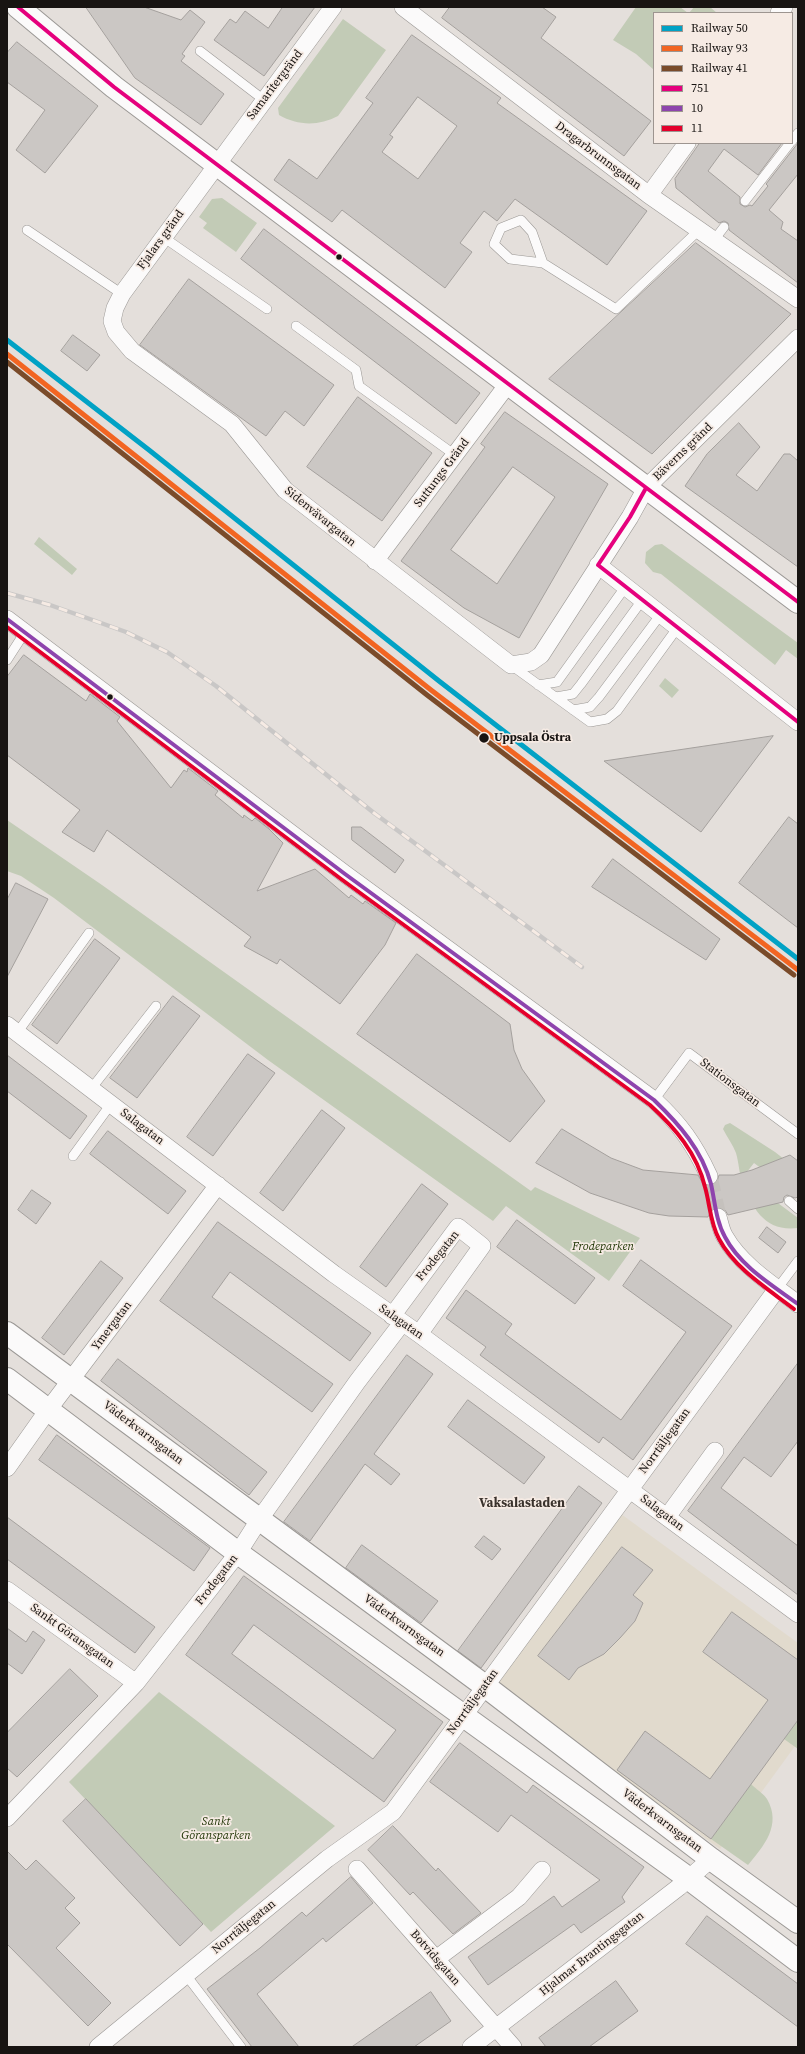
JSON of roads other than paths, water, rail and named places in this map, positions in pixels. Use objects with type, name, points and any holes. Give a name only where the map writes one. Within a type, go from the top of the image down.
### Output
[{"type":"main road","points":[[18,7],[114,87],[217,163],[798,602]]},
{"type":"main road","name":"Väderkvarnsgatan","points":[[7,1333],[485,1686],[711,1859],[798,1922]]},
{"type":"main road","points":[[7,1379],[238,1553],[688,1878],[798,1961]]},
{"type":"street","name":"Samaritergränd","points":[[217,163],[333,7]]},
{"type":"street","name":"Dragarbrunnsgatan","points":[[403,7],[649,195],[798,299]]},
{"type":"street","points":[[649,195],[685,144]]},
{"type":"street","name":"Fjalars gränd","points":[[112,321],[115,308],[122,294],[217,163]]},
{"type":"street","name":"Sidenvävargatan","points":[[112,321],[116,332],[132,352],[232,424],[285,490],[511,665]]},
{"type":"street","name":"Bäverns gränd","points":[[511,665],[531,662],[541,655],[630,517],[646,488],[798,338]]},
{"type":"street","name":"Suttungs Gränd","points":[[376,561],[508,384]]},
{"type":"street","points":[[598,565],[798,722]]},
{"type":"street","points":[[7,619],[345,874],[654,1100],[674,1118],[686,1134],[698,1153],[708,1176]]},
{"type":"street","name":"Salagatan","points":[[12,1029],[334,1274],[419,1334],[798,1614]]},
{"type":"street","name":"Ymergatan","points":[[7,1468],[48,1410],[218,1185]]},
{"type":"street","points":[[718,1217],[724,1237],[735,1251],[762,1278],[798,1304]]},
{"type":"street","name":"Frodegatan","points":[[7,1818],[136,1683],[238,1553],[259,1520],[357,1382],[458,1227],[482,1246],[419,1334]]},
{"type":"street","name":"Norrtäljegatan","points":[[98,2047],[327,1859],[393,1812],[777,1289]]},
{"type":"street","points":[[667,1517],[715,1451]]},
{"type":"street","name":"Sankt Göransgatan","points":[[7,1590],[136,1683]]},
{"type":"street","name":"Hjalmar Brantingsgatan","points":[[471,2047],[711,1859]]},
{"type":"street","name":"Botvidsgatan","points":[[357,1869],[514,2047]]},
{"type":"street","points":[[436,1959],[519,1897],[542,1870]]},
{"type":"lane","points":[[200,51],[264,100]]},
{"type":"lane","points":[[745,201],[789,144]]},
{"type":"lane","points":[[543,263],[532,232],[521,220],[502,228],[494,244],[510,259],[543,263],[616,309],[700,230]]},
{"type":"lane","points":[[714,240],[724,227]]},
{"type":"lane","points":[[27,230],[122,294]]},
{"type":"lane","points":[[164,237],[267,309]]},
{"type":"lane","points":[[296,326],[356,370],[359,386],[455,456]]},
{"type":"lane","points":[[538,685],[557,682],[626,586]]},
{"type":"lane","points":[[556,698],[572,694],[581,684],[643,599]]},
{"type":"lane","points":[[573,710],[590,707],[661,614]]},
{"type":"lane","points":[[511,665],[590,722],[607,719],[617,711],[678,627]]},
{"type":"lane","points":[[7,660],[25,632]]},
{"type":"lane","points":[[12,1029],[89,934]]},
{"type":"lane","points":[[91,1089],[156,1006]]},
{"type":"lane","name":"Stationsgatan","points":[[654,1100],[689,1053],[798,1134]]},
{"type":"lane","points":[[73,1156],[111,1104]]},
{"type":"lane","points":[[789,1201],[798,1209]]},
{"type":"lane","points":[[777,1289],[798,1261]]},
{"type":"lane","points":[[186,1975],[241,2047]]},
{"type":"tunnel","points":[[709,1176],[718,1217]]},
{"type":"railway","points":[[7,593],[50,605],[126,632],[167,652],[216,686],[374,813],[582,967]]},
{"type":"rail line","name":"50","points":[[7,340],[149,450],[439,681],[798,959]]},
{"type":"rail line","name":"93","points":[[7,354],[431,690],[798,970]]},
{"type":"rail line","name":"41","points":[[7,362],[427,695],[794,975]]},
{"type":"place","name":"Uppsala Östra","points":[[484,738]]},
{"type":"district","name":"Vaksalastaden","points":[[522,1504]]},
{"type":"park label","name":"Frodeparken","points":[[603,1247]]},
{"type":"park label","name":"Sankt Göransparken","points":[[216,1829]]}]
